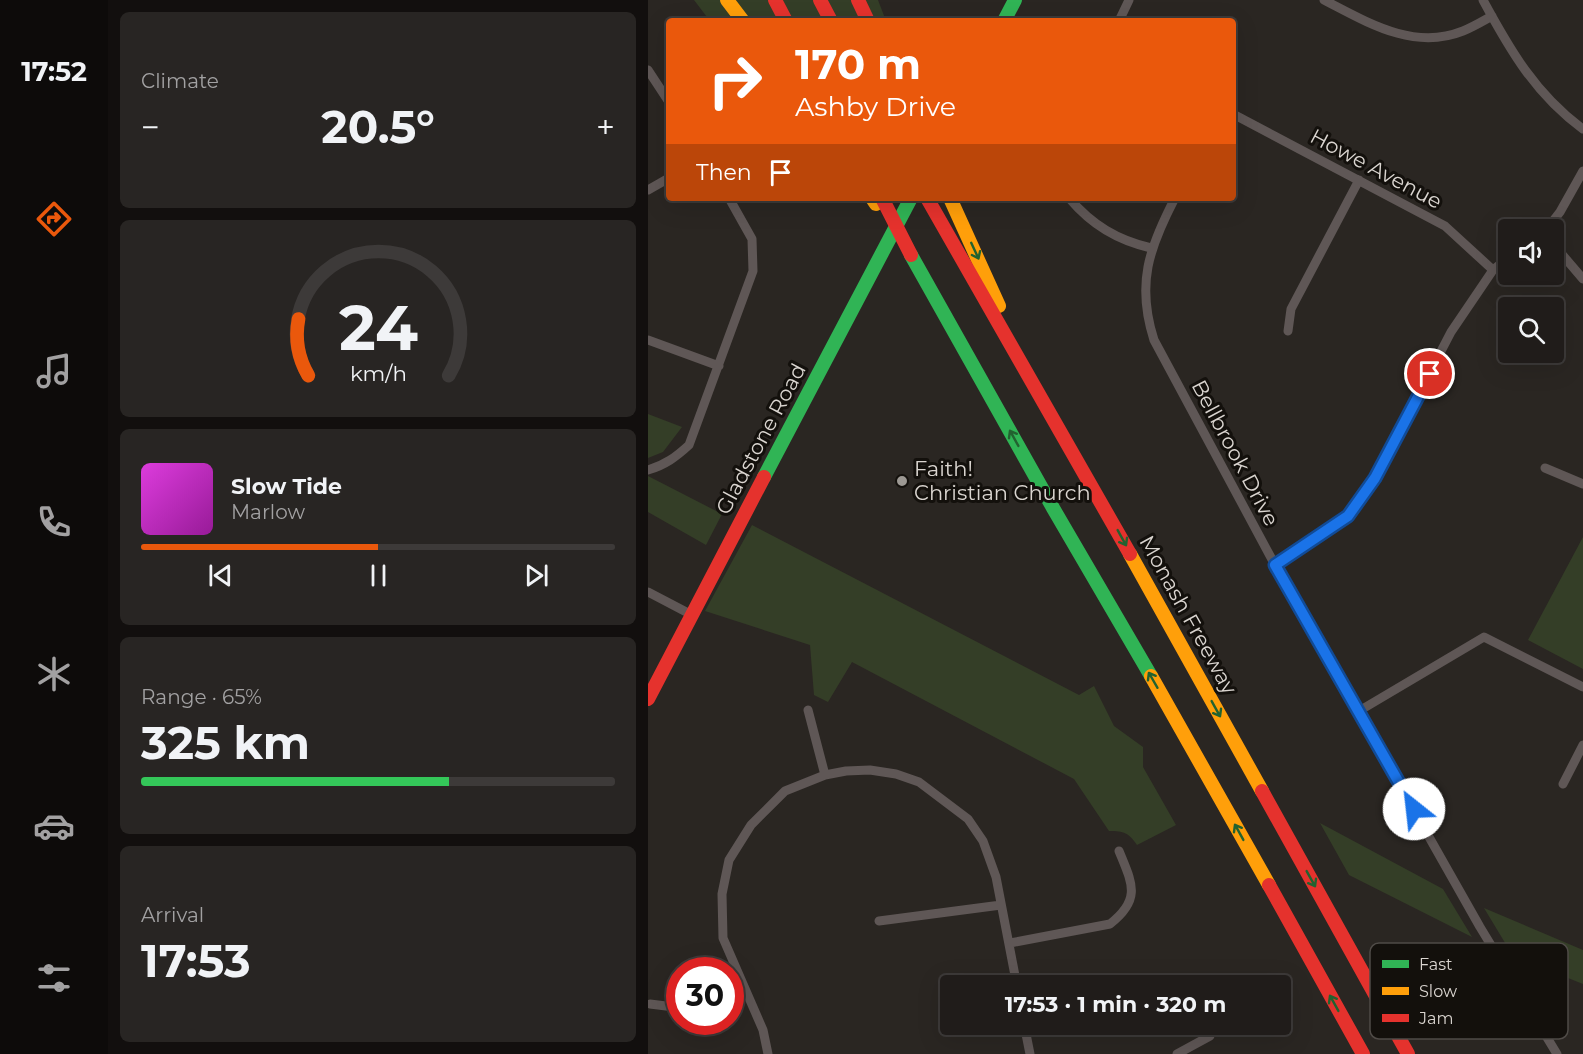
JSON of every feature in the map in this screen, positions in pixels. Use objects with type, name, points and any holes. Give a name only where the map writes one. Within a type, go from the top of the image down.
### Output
[{"type":"main road","points":[[727,0],[741,18]]},
{"type":"main road","points":[[775,0],[784,18]]},
{"type":"main road","points":[[820,0],[829,18]]},
{"type":"main road","points":[[858,0],[867,18]]},
{"type":"main road","points":[[1005,18],[1014,0]]},
{"type":"main road","points":[[877,201],[911,255],[1053,508],[1183,730],[1362,1054]]},
{"type":"main road","name":"Gladstone Road","points":[[648,699],[909,201]]},
{"type":"main road","name":"Monash Freeway","points":[[929,201],[1105,508],[1370,986]]},
{"type":"main road","points":[[951,201],[1032,381]]},
{"type":"main road","name":"Monash Freeway","points":[[1400,1039],[1408,1054]]},
{"type":"street","points":[[1120,18],[1129,0]]},
{"type":"street","points":[[1324,0],[1382,30],[1407,36],[1436,37],[1462,32],[1492,16]]},
{"type":"street","points":[[1483,0],[1511,51],[1534,83],[1583,129]]},
{"type":"street","points":[[648,70],[666,97]]},
{"type":"street","name":"Howe Avenue","points":[[1236,116],[1445,226],[1493,270]]},
{"type":"street","points":[[1555,219],[1583,171]]},
{"type":"street","points":[[648,190],[666,179]]},
{"type":"street","points":[[1288,331],[1291,309],[1359,180]]},
{"type":"street","points":[[648,470],[660,467],[677,456],[688,445],[753,271],[752,239],[731,201]]},
{"type":"street","points":[[1072,201],[1099,226],[1127,242],[1151,248]]},
{"type":"street","name":"Bellbrook Drive","points":[[1174,201],[1151,248],[1145,280],[1145,305],[1154,340],[1275,565],[1490,943]]},
{"type":"street","points":[[1564,257],[1583,279]]},
{"type":"street","points":[[1275,565],[1348,516],[1375,478],[1451,332],[1498,266]]},
{"type":"street","points":[[648,340],[719,366]]},
{"type":"street","points":[[1545,468],[1583,484]]},
{"type":"street","points":[[648,592],[692,615]]},
{"type":"street","points":[[1359,711],[1484,637],[1583,687]]},
{"type":"street","points":[[808,710],[825,775]]},
{"type":"street","points":[[1563,784],[1583,745]]},
{"type":"street","points":[[731,957],[723,938],[722,894],[729,860],[751,825],[785,791],[825,775],[870,770],[896,774],[919,782],[968,819],[983,841],[996,877],[1015,975]]},
{"type":"street","points":[[1010,944],[1110,924],[1119,917],[1131,897],[1132,884],[1119,851]]},
{"type":"street","points":[[879,921],[1001,904]]},
{"type":"street","points":[[744,987],[763,1030],[768,1054]]},
{"type":"street","points":[[650,1004],[666,1006]]},
{"type":"street","points":[[1026,1035],[1030,1054]]},
{"type":"street","points":[[1177,1054],[1210,1036]]},
{"type":"street","name":"Bellbrook Drive","points":[[1548,1039],[1557,1054]]},
{"type":"green space","points":[[694,0],[878,0],[885,18],[708,18]]},
{"type":"green space","points":[[648,414],[682,427],[663,452],[648,458]]},
{"type":"green space","points":[[648,476],[722,514],[706,545],[648,512]]},
{"type":"green space","points":[[752,525],[1079,695],[1094,686],[1114,726],[1143,747],[1143,767],[1176,825],[1137,845],[1126,834],[1109,831],[1074,779],[852,662],[828,702],[814,695],[810,645],[705,611]]},
{"type":"green space","points":[[1583,537],[1583,669],[1528,640]]},
{"type":"green space","points":[[1320,823],[1443,889],[1472,937],[1349,875]]},
{"type":"green space","points":[[1484,908],[1566,943],[1505,943]]},
{"type":"green space","points":[[1568,944],[1583,950],[1583,984],[1568,978]]},
{"type":"traffic: fast","points":[[1006,18],[1015,0]]},
{"type":"traffic: fast","points":[[764,477],[909,201]]},
{"type":"traffic: fast","points":[[911,255],[1053,508],[1151,676]]},
{"type":"traffic: slow","points":[[727,0],[741,18]]},
{"type":"traffic: slow","points":[[951,201],[999,306]]},
{"type":"traffic: slow","points":[[1130,554],[1262,791]]},
{"type":"traffic: slow","points":[[1151,676],[1269,885]]},
{"type":"traffic: jam","points":[[775,0],[784,18]]},
{"type":"traffic: jam","points":[[820,0],[829,18]]},
{"type":"traffic: jam","points":[[858,0],[867,18]]},
{"type":"traffic: jam","points":[[884,201],[911,255]]},
{"type":"traffic: jam","points":[[929,201],[1130,554]]},
{"type":"traffic: jam","points":[[648,699],[764,477]]},
{"type":"traffic: jam","points":[[1262,791],[1370,986]]},
{"type":"traffic: jam","points":[[1269,885],[1363,1054]]},
{"type":"traffic: jam","points":[[1400,1039],[1408,1054]]},
{"type":"place","name":"Faith! Christian Church","points":[[902,481]]},
{"type":"route","points":[[1414,809],[1275,565],[1348,516],[1375,478],[1430,374]]}]
